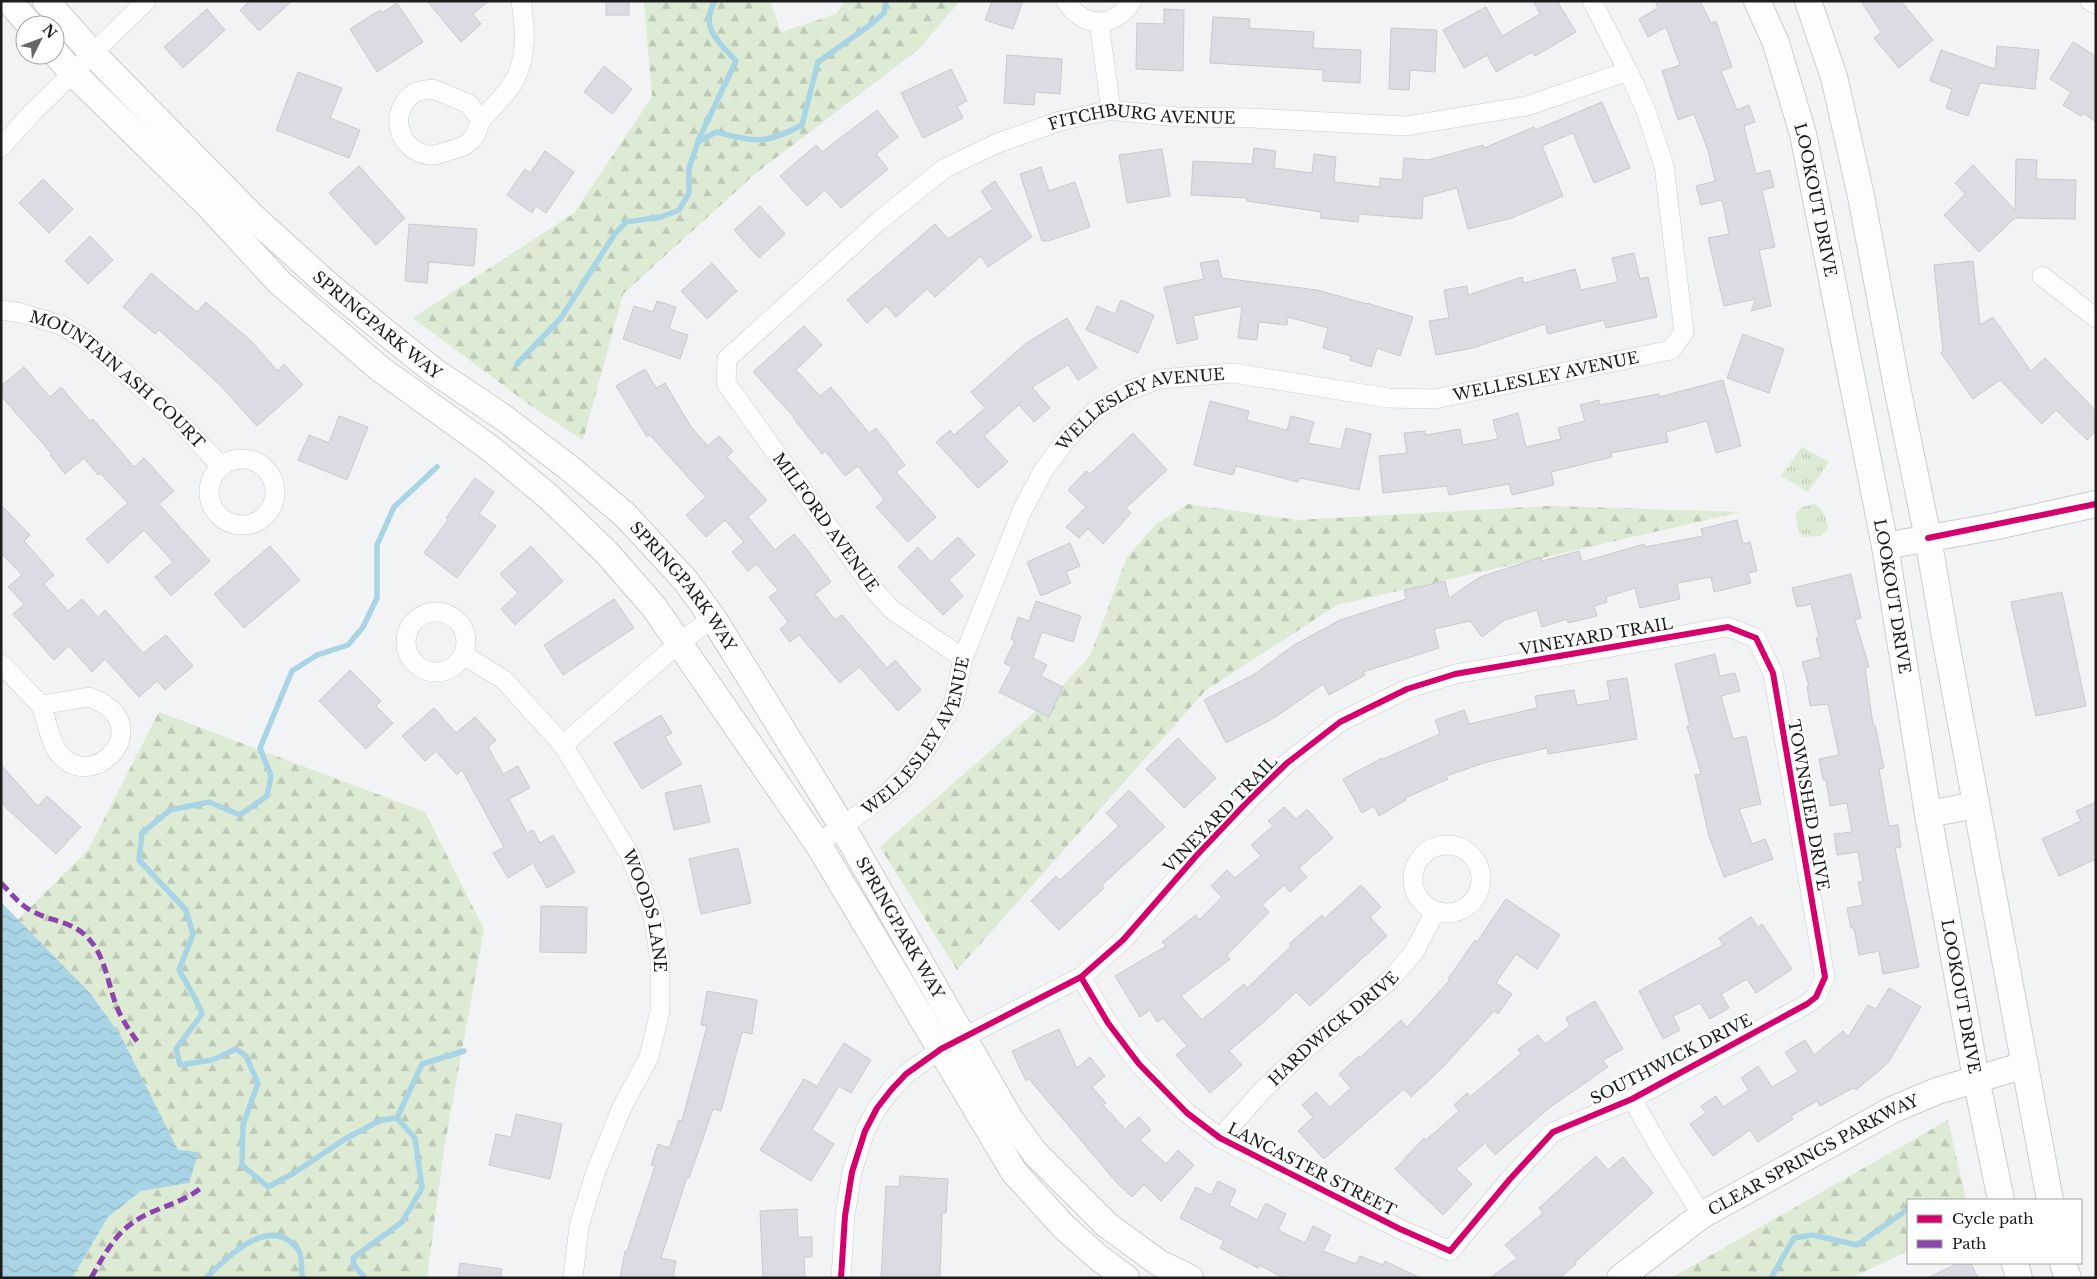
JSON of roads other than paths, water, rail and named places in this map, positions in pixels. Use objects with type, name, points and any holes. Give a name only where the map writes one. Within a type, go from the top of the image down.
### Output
[{"type":"street","points":[[9,1],[21,15]]},
{"type":"street","name":"SPRINGPARK WAY","points":[[46,1],[93,54],[253,217],[328,284],[434,371],[504,418],[568,467],[625,515],[685,580],[713,618],[842,826],[952,1042],[1014,1172],[1064,1227],[1099,1258],[1126,1278]]},
{"type":"street","points":[[1,147],[72,72],[93,54],[146,1]]},
{"type":"street","points":[[481,120],[514,81],[523,56],[526,31],[521,1]]},
{"type":"street","points":[[1066,1],[1073,12],[1085,20],[1099,23],[1113,20],[1125,12],[1132,1]]},
{"type":"street","points":[[1592,1],[1628,71]]},
{"type":"street","name":"LOOKOUT DRIVE","points":[[1757,1],[1776,43],[1803,134],[1886,546],[1928,814],[1976,1078],[2001,1199]]},
{"type":"street","points":[[1808,1],[1834,77],[1851,147],[1928,538],[2050,1199]]},
{"type":"street","points":[[2090,1],[2096,4]]},
{"type":"street","points":[[1099,23],[1111,110]]},
{"type":"street","name":"SPRINGPARK WAY","points":[[65,64],[210,206],[280,283],[379,368],[491,449],[549,497],[607,553],[654,607],[952,1042],[1035,1153],[1107,1225],[1159,1263],[1190,1278]]},
{"type":"street","name":"FITCHBURG AVENUE","points":[[727,359],[879,221],[945,168],[998,142],[1060,121],[1111,110],[1176,117],[1251,118],[1406,126],[1527,106],[1628,71]]},
{"type":"street","name":"WELLESLEY AVENUE","points":[[818,844],[884,796],[905,777],[925,751],[954,702],[963,658],[1022,512],[1043,471],[1066,440],[1096,410],[1128,391],[1159,379],[1233,373],[1388,398],[1435,399],[1671,350],[1684,332],[1664,166],[1646,111],[1628,71]]},
{"type":"street","points":[[2042,276],[2096,318]]},
{"type":"street","name":"MOUNTAIN ASH COURT","points":[[1,310],[21,312],[61,325],[85,339],[174,416],[221,466]]},
{"type":"street","name":"MILFORD AVENUE","points":[[727,359],[726,383],[874,590],[892,610],[963,658]]},
{"type":"street","points":[[1886,546],[2096,504]]},
{"type":"street","points":[[563,745],[679,643],[713,618]]},
{"type":"street","name":"VINEYARD TRAIL","points":[[841,1278],[845,1216],[852,1172],[865,1131],[877,1108],[891,1090],[906,1074],[952,1042],[1080,977],[1123,940],[1197,855],[1249,800],[1287,763],[1340,722],[1407,689],[1455,674],[1728,626]]},
{"type":"street","name":"TOWNSHED DRIVE","points":[[1728,626],[1756,638],[1772,672],[1825,977],[1816,997],[1807,1004]]},
{"type":"street","name":"WOODS LANE","points":[[464,655],[504,680],[563,745],[630,855],[653,915],[660,960],[660,1011],[649,1057],[622,1107],[596,1171],[579,1226],[573,1278]]},
{"type":"street","points":[[1,664],[41,706],[58,752],[71,764],[88,767],[104,762],[116,750],[121,733],[117,716],[105,703],[89,697],[41,706]]},
{"type":"street","points":[[1928,814],[1976,805]]},
{"type":"street","name":"HARDWICK DRIVE","points":[[1220,1138],[1261,1092],[1309,1046],[1390,980],[1414,952],[1435,912]]},
{"type":"street","name":"LANCASTER STREET","points":[[1080,977],[1108,1023],[1139,1064],[1186,1112],[1220,1138],[1400,1229],[1450,1251]]},
{"type":"street","name":"SOUTHWICK DRIVE","points":[[1450,1251],[1510,1179],[1553,1132],[1632,1099],[1807,1004]]},
{"type":"street","name":"CLEAR SPRINGS PARKWAY","points":[[1620,1278],[1702,1215],[1892,1110],[1937,1091],[2025,1065]]},
{"type":"street","points":[[1632,1099],[1702,1215]]},
{"type":"street","points":[[2015,1264],[2019,1278]]},
{"type":"street","points":[[2063,1264],[2068,1278]]},
{"type":"water","points":[[1,902],[90,993],[121,1036],[178,1150],[199,1152],[189,1183],[141,1191],[108,1217],[72,1278],[1,1278]]},
{"type":"waterway","points":[[698,141],[736,61],[718,41],[710,27],[709,19],[715,1]]},
{"type":"waterway","points":[[517,364],[561,318],[614,235],[626,222],[661,217],[679,210],[689,193],[689,168],[698,142],[716,132],[741,138],[769,139],[802,125],[818,62],[884,13],[886,1]]},
{"type":"waterway","points":[[365,1278],[354,1265],[353,1258],[402,1222],[422,1188],[415,1138],[397,1118],[381,1120],[345,1139],[294,1173],[268,1187],[242,1165],[243,1125],[258,1083],[246,1056],[236,1049],[212,1060],[180,1065],[176,1049],[202,1014],[179,970],[193,934],[186,910],[139,860],[142,833],[170,810],[209,802],[240,815],[267,796],[271,776],[260,748],[292,671],[317,655],[348,645],[363,627],[377,598],[377,545],[394,507],[437,467]]},
{"type":"waterway","points":[[397,1118],[422,1064],[464,1051]]},
{"type":"waterway","points":[[1771,1278],[1794,1238],[1813,1235],[1857,1245],[1907,1210]]},
{"type":"waterway","points":[[206,1278],[226,1259],[251,1242],[264,1237],[276,1236],[288,1240],[299,1251],[303,1278]]}]
